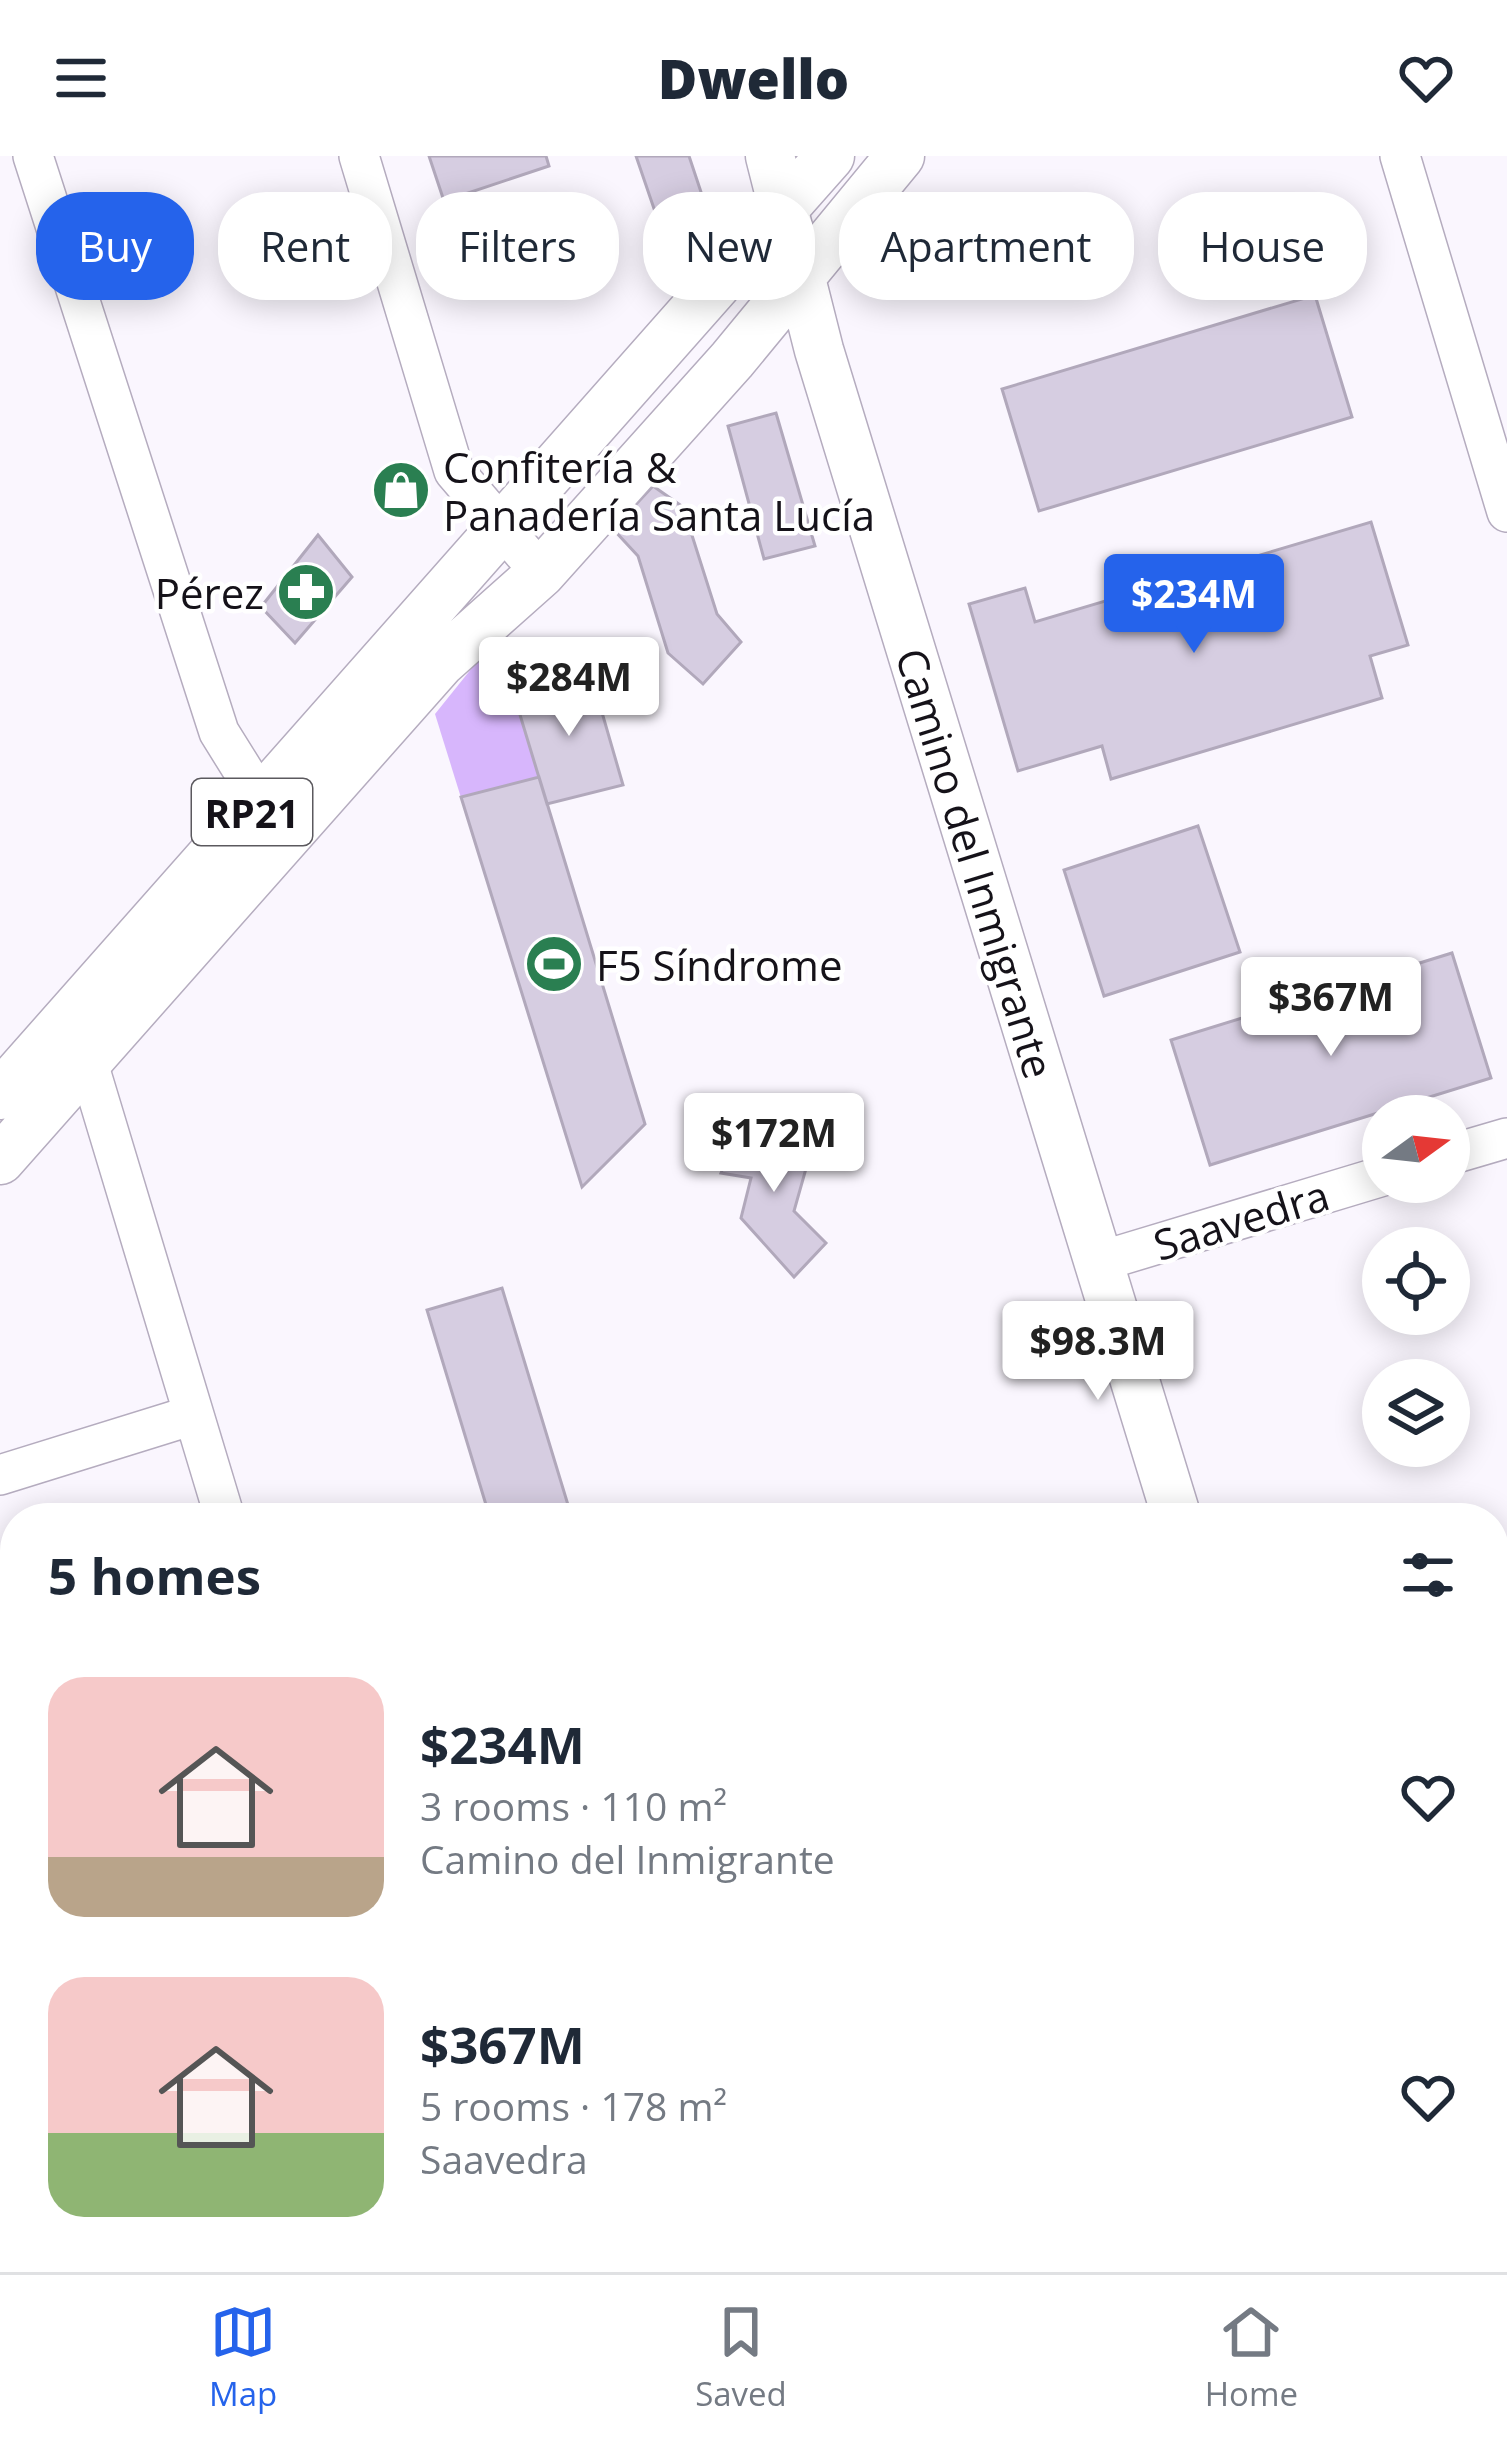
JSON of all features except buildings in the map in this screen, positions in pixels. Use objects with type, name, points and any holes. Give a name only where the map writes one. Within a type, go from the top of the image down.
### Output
[{"type":"main road","name":"Camino del Inmigrante","points":[[770,156],[779,192]]},
{"type":"main road","name":"RP21","points":[[797,192],[830,156]]},
{"type":"main road","name":"RP21","points":[[815,258],[899,156]]},
{"type":"main road","name":"RP21","points":[[0,1160],[73,1045],[262,801],[702,300]]},
{"type":"main road","name":"RP21","points":[[0,1095],[73,1045],[440,662],[542,573],[779,300]]},
{"type":"main road","name":"Camino del Inmigrante","points":[[807,300],[1173,1503]]},
{"type":"street","points":[[33,156],[219,732],[262,801]]},
{"type":"street","points":[[359,156],[454,471],[542,573]]},
{"type":"street","points":[[1400,156],[1507,512]]},
{"type":"street","points":[[73,1045],[220,1503]]},
{"type":"street","points":[[1470,1149],[1507,1138]]},
{"type":"street","name":"Saavedra","points":[[1098,1262],[1362,1182]]},
{"type":"street","points":[[0,1475],[193,1415]]},
{"type":"shaded area","name":"F5 Síndrome","points":[[496,638],[645,1124],[582,1187],[435,714]]},
{"type":"place","name":"Confitería & Panadería Santa Lucía","points":[[401,490]]},
{"type":"place","name":"Pérez","points":[[306,592]]},
{"type":"place","name":"F5 Síndrome","points":[[554,964]]}]
